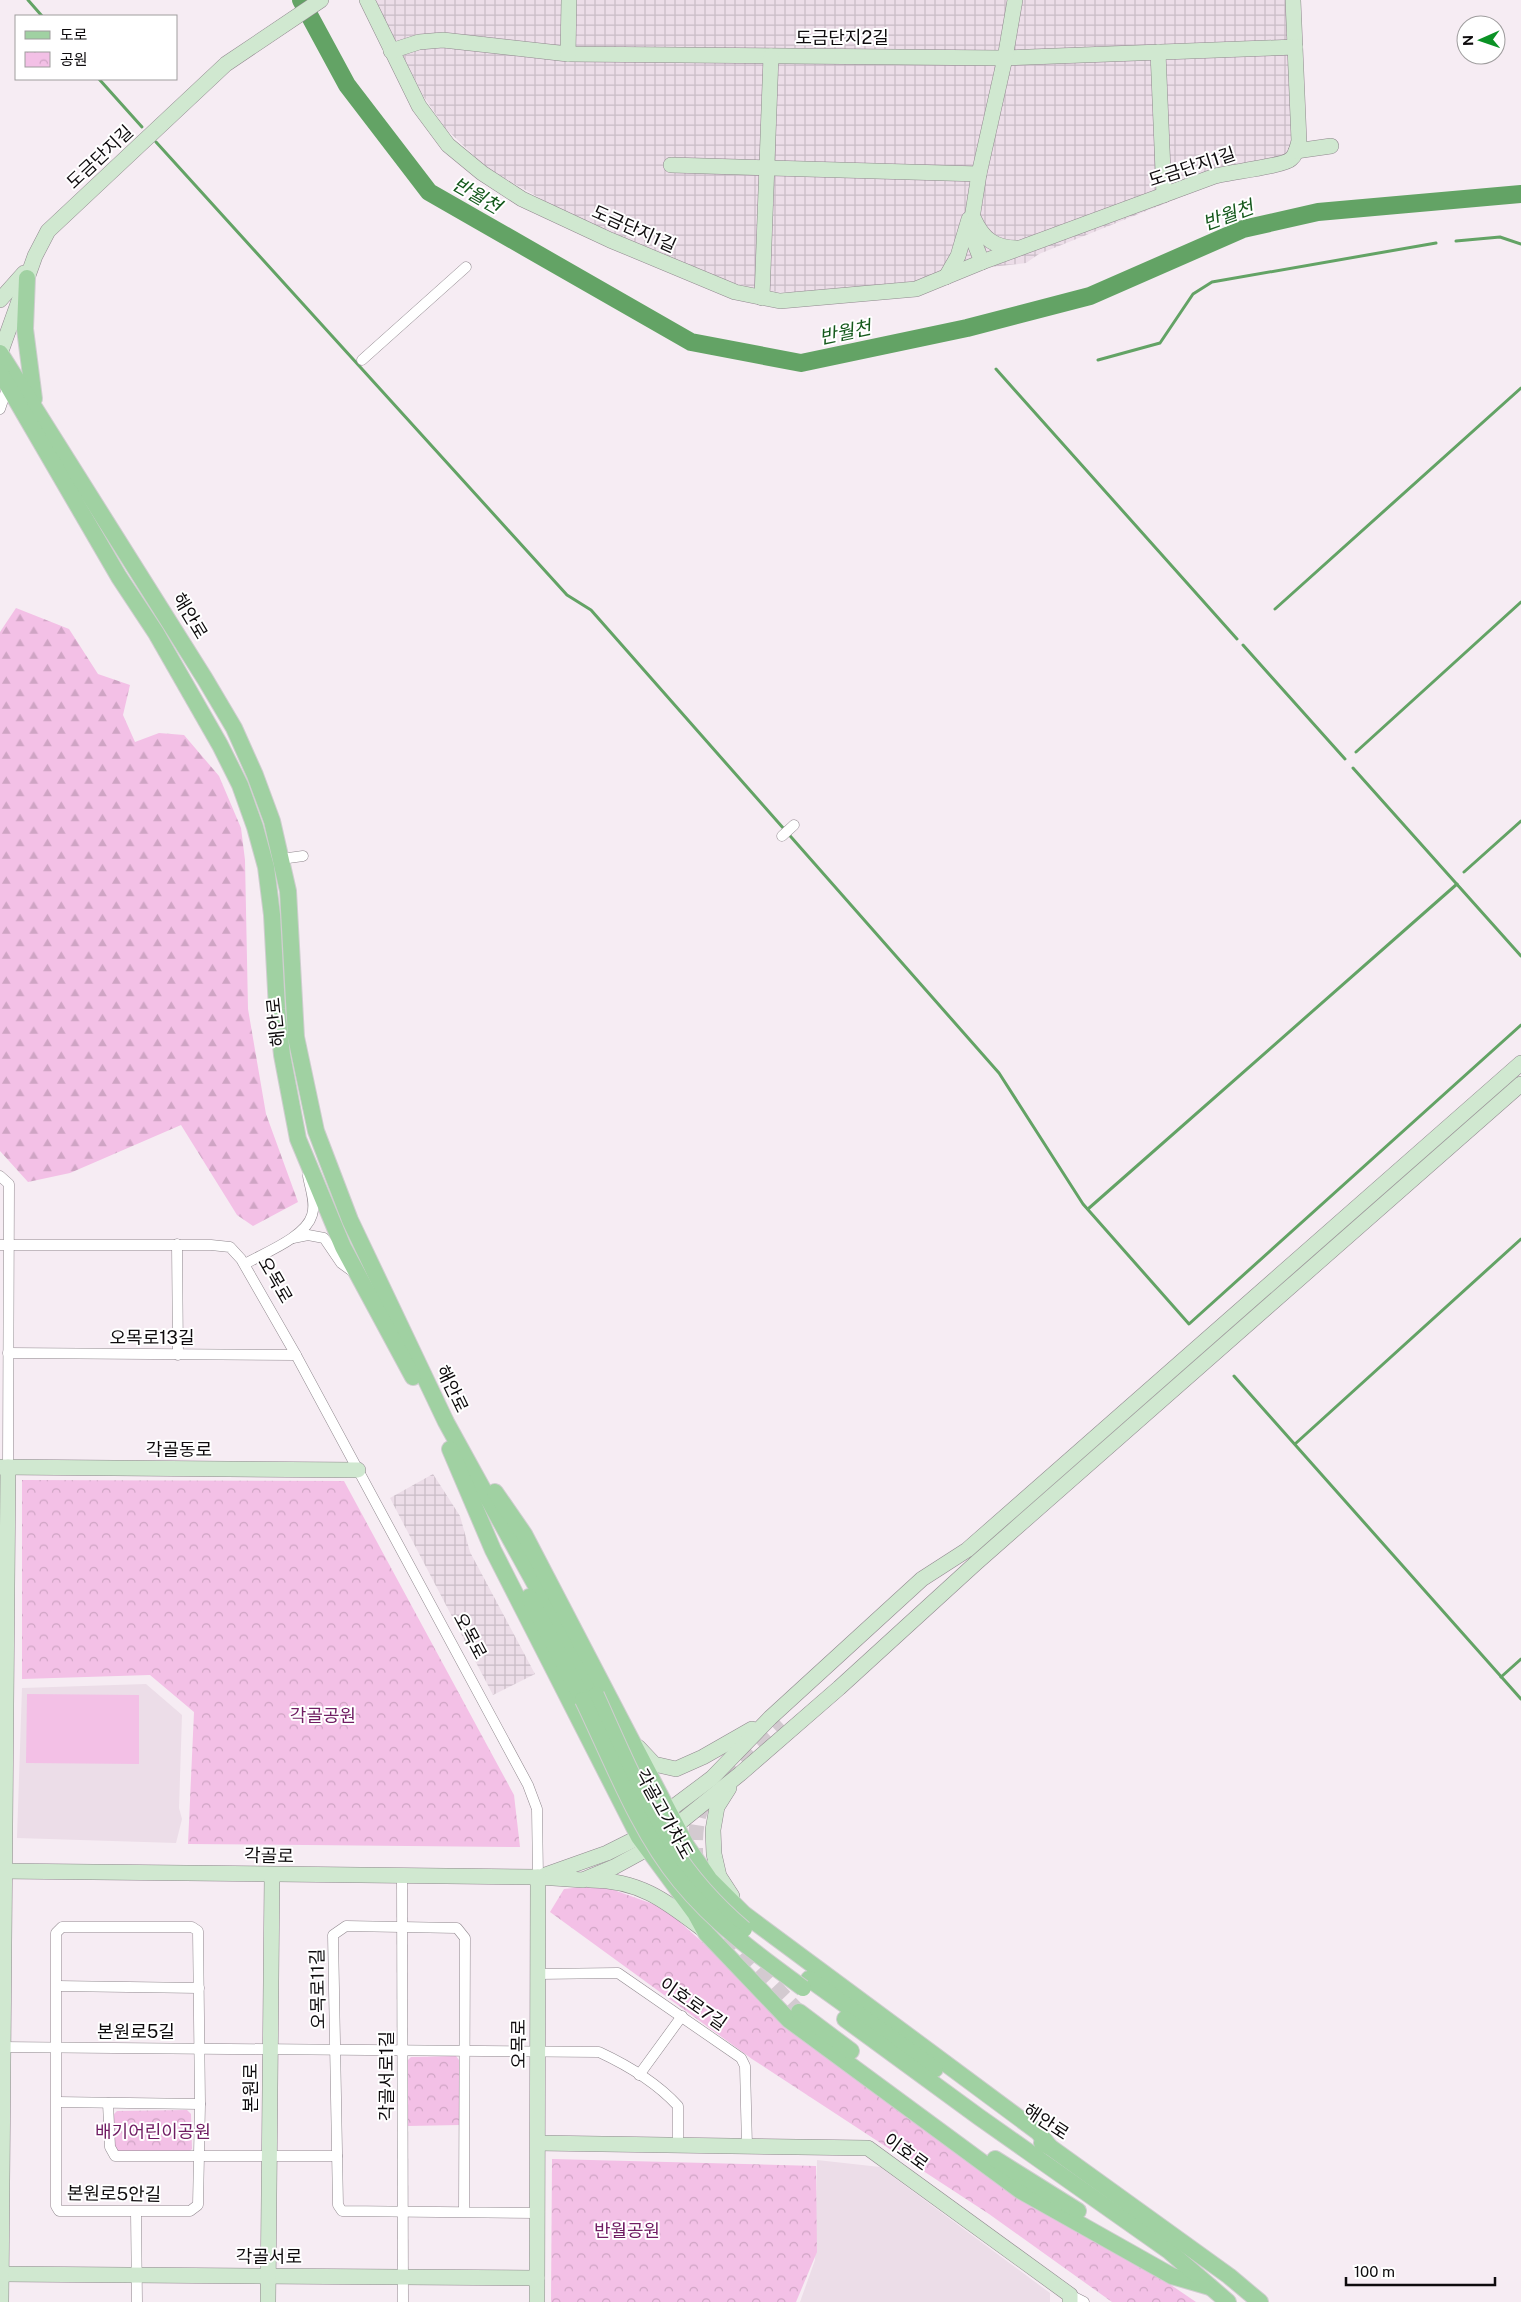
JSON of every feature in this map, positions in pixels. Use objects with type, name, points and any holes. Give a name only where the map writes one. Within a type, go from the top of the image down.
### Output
[{"type":"main road","name":"도금단지길","points":[[0,353],[34,259],[48,231],[226,64],[321,0]]},
{"type":"main road","name":"도금단지1길","points":[[367,0],[419,106],[448,146],[482,173],[522,198],[610,240],[735,292],[780,301],[916,289],[982,262],[1215,176],[1291,160],[1296,151]]},
{"type":"main road","points":[[568,54],[569,0]]},
{"type":"main road","points":[[982,262],[975,244],[971,225],[979,174],[1005,58],[1015,0]]},
{"type":"main road","points":[[1293,0],[1299,142],[1296,151],[1331,146]]},
{"type":"main road","name":"도금단지2길","points":[[391,51],[419,42],[443,40],[568,54],[771,56],[1005,58],[1295,48]]},
{"type":"main road","points":[[1158,52],[1164,195]]},
{"type":"main road","points":[[762,298],[771,56]]},
{"type":"main road","points":[[672,165],[979,174]]},
{"type":"main road","points":[[974,210],[979,230],[993,244],[1004,248],[1021,248]]},
{"type":"main road","points":[[946,277],[958,256],[974,210]]},
{"type":"main road","points":[[0,300],[15,285],[34,259]]},
{"type":"main road","points":[[27,278],[25,329],[35,409]]},
{"type":"main road","name":"해안로","points":[[0,353],[144,580],[234,728],[272,821],[288,892],[296,1037],[316,1131],[350,1220],[444,1426]]},
{"type":"main road","name":"해안로","points":[[4,378],[119,577],[156,633],[220,744],[240,785],[255,827],[266,867],[272,916],[277,1008],[282,1055],[298,1139],[343,1247],[444,1426],[589,1698]]},
{"type":"main road","points":[[643,1843],[776,1720],[922,1579],[967,1550],[1521,1063]]},
{"type":"main road","points":[[672,1818],[740,1774],[976,1563],[1521,1084]]},
{"type":"main road","points":[[444,1426],[524,1534],[672,1818],[710,1880],[744,1914],[1038,2132],[1050,2147]]},
{"type":"main road","points":[[444,1426],[493,1550],[622,1804],[643,1843],[695,1913],[706,1933]]},
{"type":"main road","points":[[1,2302],[0,2158],[4,1467]]},
{"type":"main road","name":"각골동로","points":[[4,1467],[358,1470]]},
{"type":"main road","name":"각골고가차도","points":[[589,1698],[648,1831],[679,1881],[710,1914],[750,1948],[806,1984]]},
{"type":"main road","points":[[633,1743],[654,1764],[676,1769],[776,1720]]},
{"type":"main road","points":[[740,1774],[717,1807],[713,1830],[714,1854],[719,1876],[744,1914]]},
{"type":"main road","points":[[622,1804],[636,1817],[648,1818],[657,1806],[656,1787]]},
{"type":"main road","name":"각골로","points":[[538,1877],[607,1853],[643,1843]]},
{"type":"main road","name":"각골로","points":[[2,1871],[538,1877],[583,1880],[614,1868],[643,1843]]},
{"type":"main road","name":"본원로","points":[[268,2302],[272,1875]]},
{"type":"main road","name":"오목로","points":[[537,2302],[538,1877]]},
{"type":"main road","points":[[583,1880],[603,1880],[633,1887],[659,1897],[706,1933],[789,2020],[1021,2191],[1172,2276],[1210,2287]]},
{"type":"main road","name":"해안로","points":[[806,1984],[1032,2138],[1050,2147],[1229,2276],[1260,2302]]},
{"type":"main road","name":"해안로","points":[[806,1984],[979,2117],[1169,2251],[1228,2302]]},
{"type":"main road","points":[[799,2012],[995,2159],[1157,2258],[1210,2287]]},
{"type":"main road","name":"이호로","points":[[538,2143],[868,2148],[1070,2298]]},
{"type":"main road","name":"각골서로","points":[[0,2274],[537,2278]]},
{"type":"street","points":[[362,360],[466,266]]},
{"type":"street","points":[[0,410],[4,378]]},
{"type":"street","points":[[782,836],[794,825]]},
{"type":"street","points":[[280,859],[303,856]]},
{"type":"street","points":[[245,1264],[292,1238],[307,1224],[312,1214],[313,1202],[302,1147]]},
{"type":"street","points":[[0,1176],[9,1184],[4,1245],[8,1354],[4,1400],[4,1467]]},
{"type":"street","points":[[292,1238],[308,1235],[324,1238],[342,1263],[358,1275]]},
{"type":"street","points":[[177,1244],[178,1355]]},
{"type":"street","name":"오목로","points":[[4,1245],[177,1244],[230,1247],[245,1264],[528,1785],[537,1809],[538,1877]]},
{"type":"street","name":"오목로13길","points":[[8,1354],[296,1355]]},
{"type":"street","name":"각골서로1길","points":[[402,1876],[404,2051],[402,2302]]},
{"type":"street","name":"오목로11길","points":[[464,2212],[465,1938],[457,1928],[346,1926],[334,1935],[338,2205],[342,2211],[537,2214]]},
{"type":"street","name":"본원로5안길","points":[[62,1927],[192,1927],[198,1932],[199,1988],[200,2104],[198,2205],[190,2211],[60,2212],[56,2206],[56,1933],[62,1927]]},
{"type":"street","name":"이호로7길","points":[[538,1974],[618,1973],[741,2058],[746,2066],[747,2146]]},
{"type":"street","points":[[57,1986],[199,1988]]},
{"type":"street","points":[[639,2075],[682,2016]]},
{"type":"street","name":"본원로5길","points":[[1,2048],[538,2052]]},
{"type":"street","points":[[538,2052],[599,2052],[623,2062],[668,2095],[678,2106],[678,2145]]},
{"type":"street","points":[[57,2102],[200,2104]]},
{"type":"street","points":[[108,2103],[110,2147],[115,2156],[337,2156]]},
{"type":"street","points":[[136,2212],[137,2302]]},
{"type":"street","points":[[1070,2298],[1084,2302]]},
{"type":"shaded area","points":[[375,0],[1293,0],[1296,151],[1039,254],[1026,263],[964,270],[898,291],[777,292],[727,282],[561,210],[488,169],[446,129],[424,97]]},
{"type":"shaded area","points":[[433,1474],[460,1516],[470,1552],[535,1674],[493,1695],[390,1498]]},
{"type":"shaded area","points":[[146,1684],[182,1715],[179,1808],[182,1819],[176,1843],[17,1838],[22,1688]]},
{"type":"shaded area","points":[[817,2160],[880,2167],[1050,2293],[1050,2302],[800,2302],[815,2260]]},
{"type":"green space","points":[[16,608],[69,629],[98,674],[130,685],[123,715],[135,742],[159,733],[184,735],[219,776],[241,828],[245,860],[248,1009],[266,1114],[298,1202],[253,1226],[237,1215],[181,1125],[70,1173],[28,1182],[0,1151],[0,632]]},
{"type":"green space","name":"각골공원","points":[[22,1480],[344,1481],[514,1795],[520,1847],[188,1844],[194,1712],[150,1675],[22,1679]]},
{"type":"green space","points":[[27,1694],[139,1695],[139,1764],[26,1763]]},
{"type":"green space","points":[[600,1885],[664,1908],[737,1973],[784,2022],[1196,2302],[1112,2302],[989,2214],[752,2059],[550,1912],[564,1889]]},
{"type":"green space","points":[[456,2056],[459,2060],[460,2125],[408,2126],[407,2061],[411,2057]]},
{"type":"green space","name":"배기어린이공원","points":[[187,2110],[191,2114],[192,2149],[188,2153],[118,2154],[114,2151],[113,2115],[117,2111]]},
{"type":"green space","name":"반월공원","points":[[552,2159],[816,2166],[817,2252],[796,2302],[551,2302]]},
{"type":"waterway","points":[[28,0],[41,15]]},
{"type":"waterway","name":"반월천","points":[[301,0],[347,85],[429,192],[691,342],[801,363],[967,328],[1090,296],[1243,229],[1318,212],[1521,194]]},
{"type":"waterway","points":[[100,80],[142,127]]},
{"type":"waterway","points":[[156,142],[567,595],[591,610],[999,1073],[1083,1204],[1189,1324],[1521,1025]]},
{"type":"waterway","points":[[1456,241],[1500,237],[1521,244]]},
{"type":"waterway","points":[[1098,360],[1160,343],[1193,294],[1212,282],[1436,243]]},
{"type":"waterway","points":[[996,369],[1237,639]]},
{"type":"waterway","points":[[1275,609],[1521,388]]},
{"type":"waterway","points":[[1356,752],[1521,602]]},
{"type":"waterway","points":[[1243,645],[1345,759]]},
{"type":"waterway","points":[[1353,768],[1521,956]]},
{"type":"waterway","points":[[1464,872],[1521,821]]},
{"type":"waterway","points":[[1088,1209],[1457,884]]},
{"type":"waterway","points":[[1295,1444],[1521,1239]]},
{"type":"waterway","points":[[1234,1376],[1521,1699]]},
{"type":"waterway","points":[[1501,1677],[1521,1659]]},
{"type":"tunnel","points":[[724,1776],[781,1722]]},
{"type":"tunnel","points":[[696,1863],[698,1821],[707,1798]]},
{"type":"tunnel","points":[[727,1936],[799,2012]]}]
